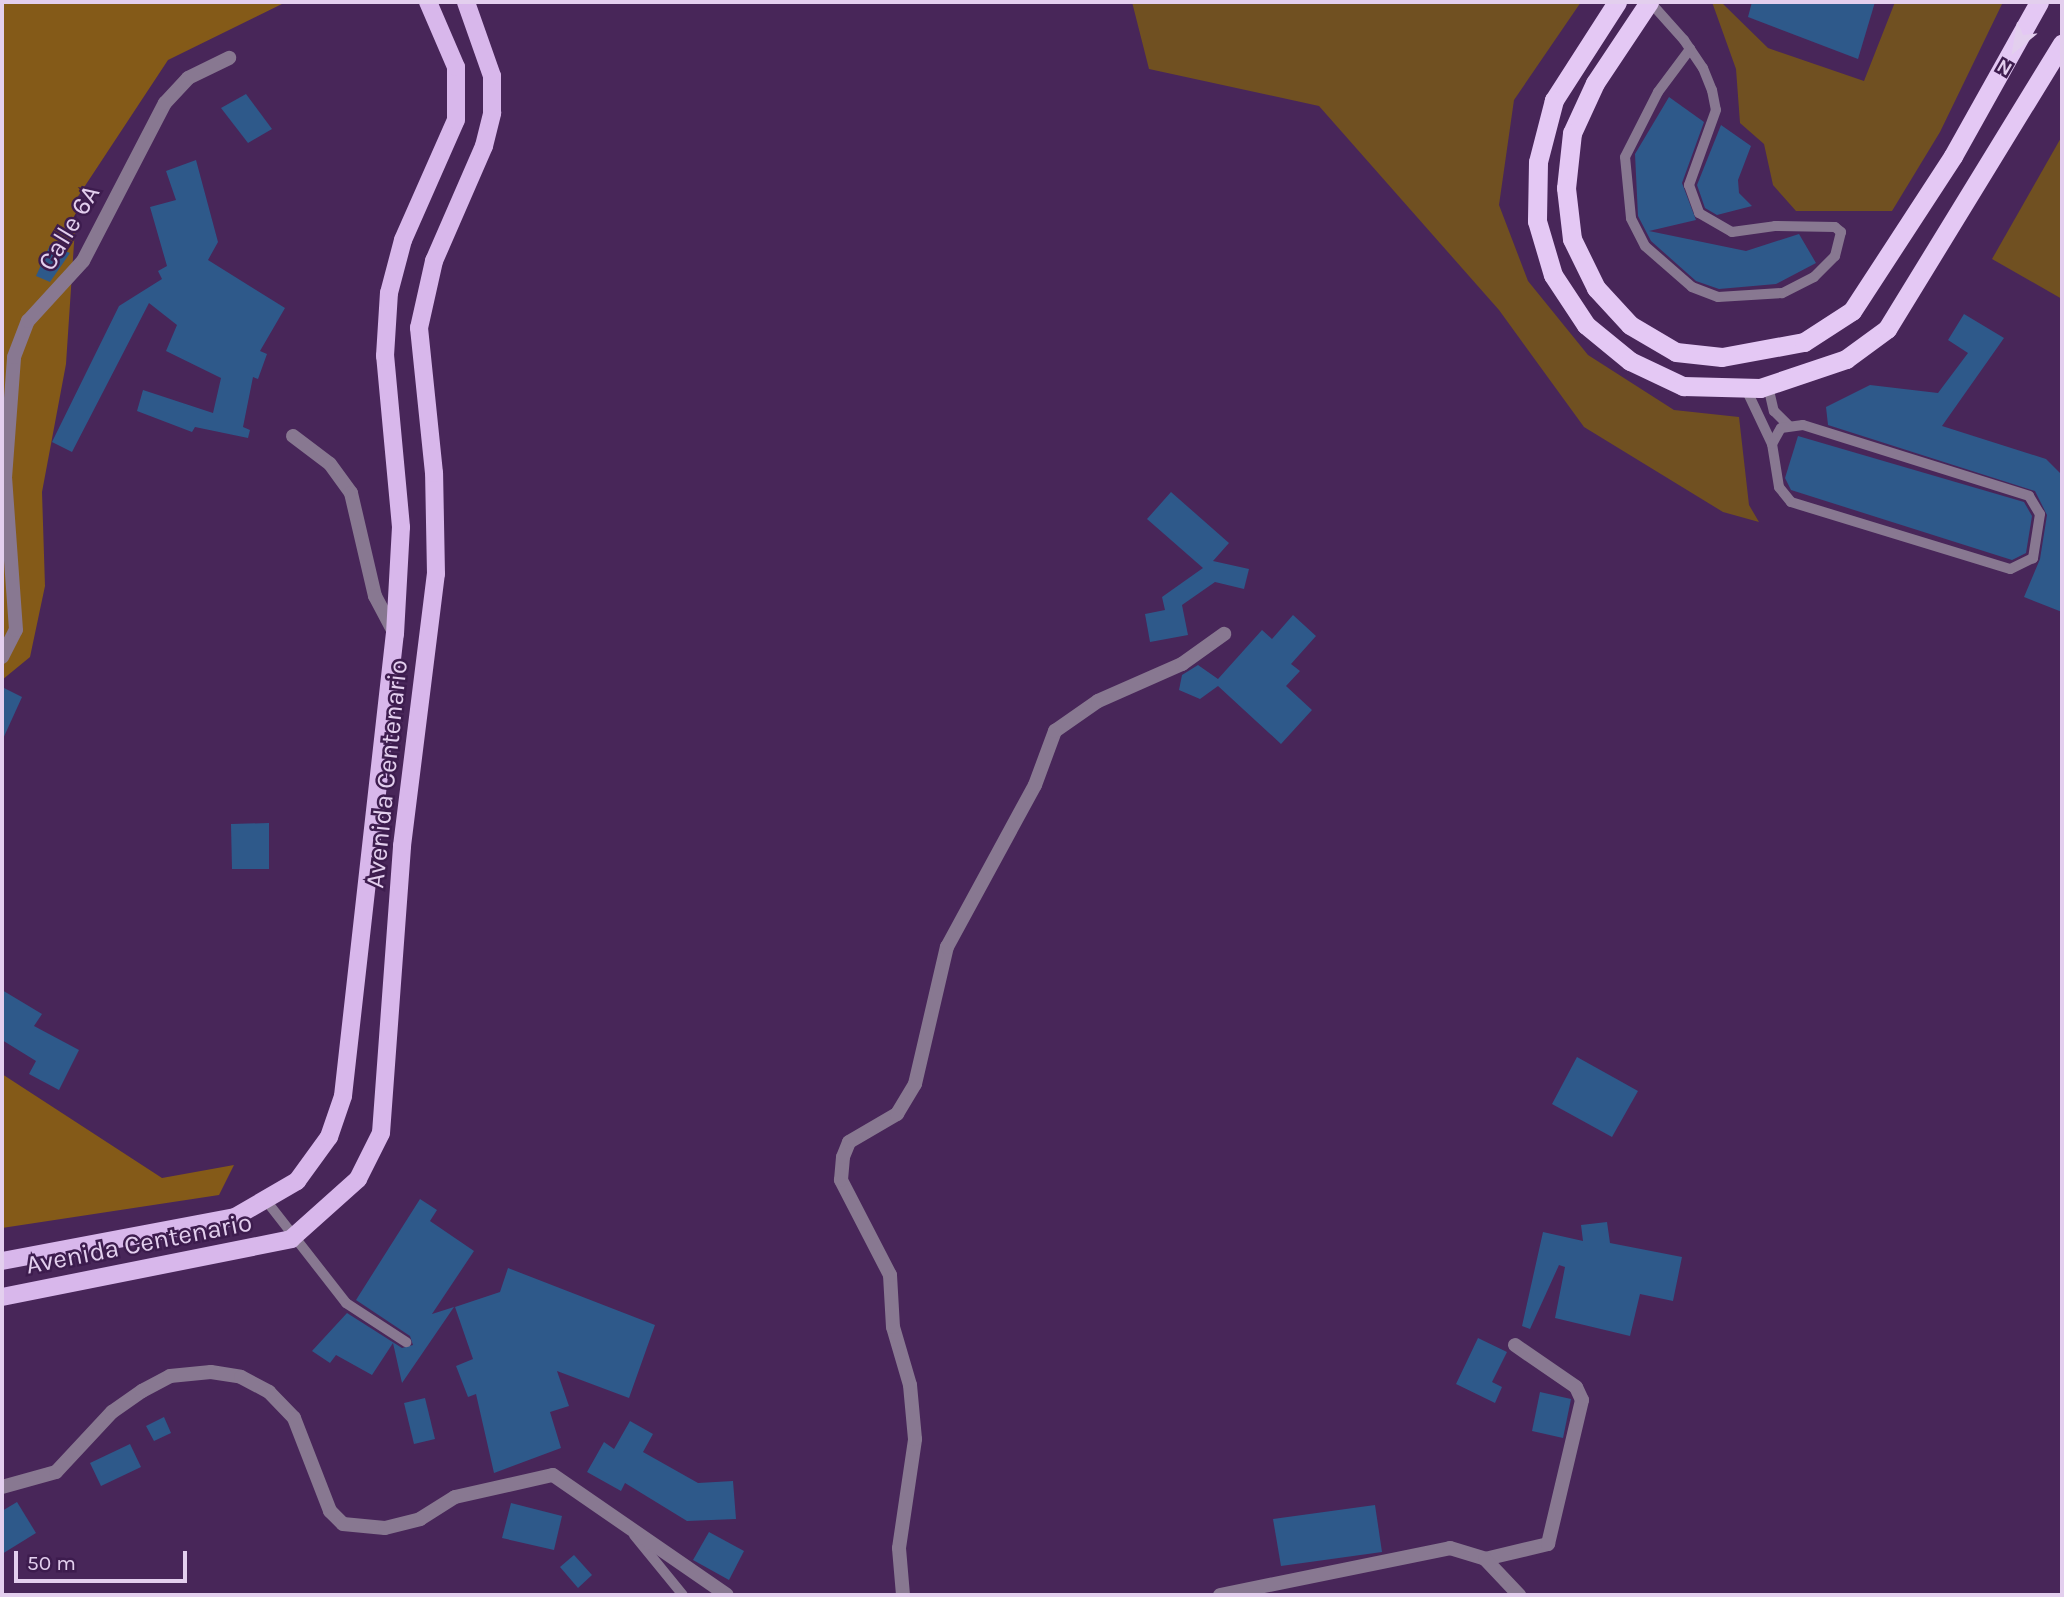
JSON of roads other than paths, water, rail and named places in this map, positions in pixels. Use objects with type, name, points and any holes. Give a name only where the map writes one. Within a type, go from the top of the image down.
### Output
[{"type":"highway","points":[[1617,2],[1570,69],[1543,133],[1535,194],[1544,248],[1567,300],[1630,361],[1683,386],[1746,389],[1768,386],[1846,359],[1899,316],[2062,43]]},
{"type":"highway","points":[[1649,2],[1595,83],[1572,133],[1566,188],[1572,239],[1596,288],[1630,325],[1676,352],[1722,357],[1804,342],[1852,311],[1952,156],[2039,2]]},
{"type":"main road","name":"Avenida Centenario","points":[[2,1261],[235,1217],[268,1203],[314,1162],[343,1096],[395,634],[401,527],[385,356],[388,293],[403,240],[449,142],[458,94],[456,67],[428,2]]},
{"type":"main road","name":"Avenida Centenario","points":[[2,1297],[291,1239],[358,1179],[388,1102],[402,846],[436,574],[435,473],[419,328],[433,261],[484,146],[492,113],[492,75],[466,2]]},
{"type":"street","name":"Calle 6A","points":[[2,657],[16,630],[5,478],[14,357],[28,321],[83,261],[166,103],[188,78],[229,58]]},
{"type":"street","points":[[293,436],[330,464],[351,493],[375,596],[395,634]]},
{"type":"street","points":[[903,1595],[899,1548],[915,1439],[910,1385],[893,1327],[890,1275],[841,1180],[843,1157],[849,1142],[897,1114],[915,1084],[947,947],[1035,785],[1055,730],[1098,701],[1182,664],[1224,634]]},
{"type":"street","points":[[1485,1559],[1548,1544],[1582,1400],[1576,1387],[1515,1345]]},
{"type":"street","points":[[2,1487],[56,1472],[112,1412],[142,1391],[170,1377],[211,1372],[241,1377],[269,1392],[294,1418],[330,1511],[343,1524],[385,1528],[419,1519],[455,1497],[553,1475],[727,1595]]},
{"type":"street","points":[[1220,1595],[1450,1548],[1485,1559],[1519,1595]]},
{"type":"lane","points":[[1649,2],[1690,49],[1716,110],[1692,166],[1689,184],[1699,214],[1732,232],[1775,226],[1835,227],[1841,232],[1835,256],[1814,277],[1782,293],[1718,297],[1692,287],[1645,246],[1631,218],[1625,157],[1658,92],[1690,49]]},
{"type":"lane","points":[[1746,389],[1772,444],[1779,487],[1791,502],[2010,569],[2033,558],[2040,514],[2029,496],[1788,425],[1774,411],[1768,386]]},
{"type":"lane","points":[[1772,444],[1788,425]]},
{"type":"lane","points":[[268,1203],[291,1239],[346,1303],[406,1342]]},
{"type":"lane","points":[[622,1521],[683,1595]]}]
